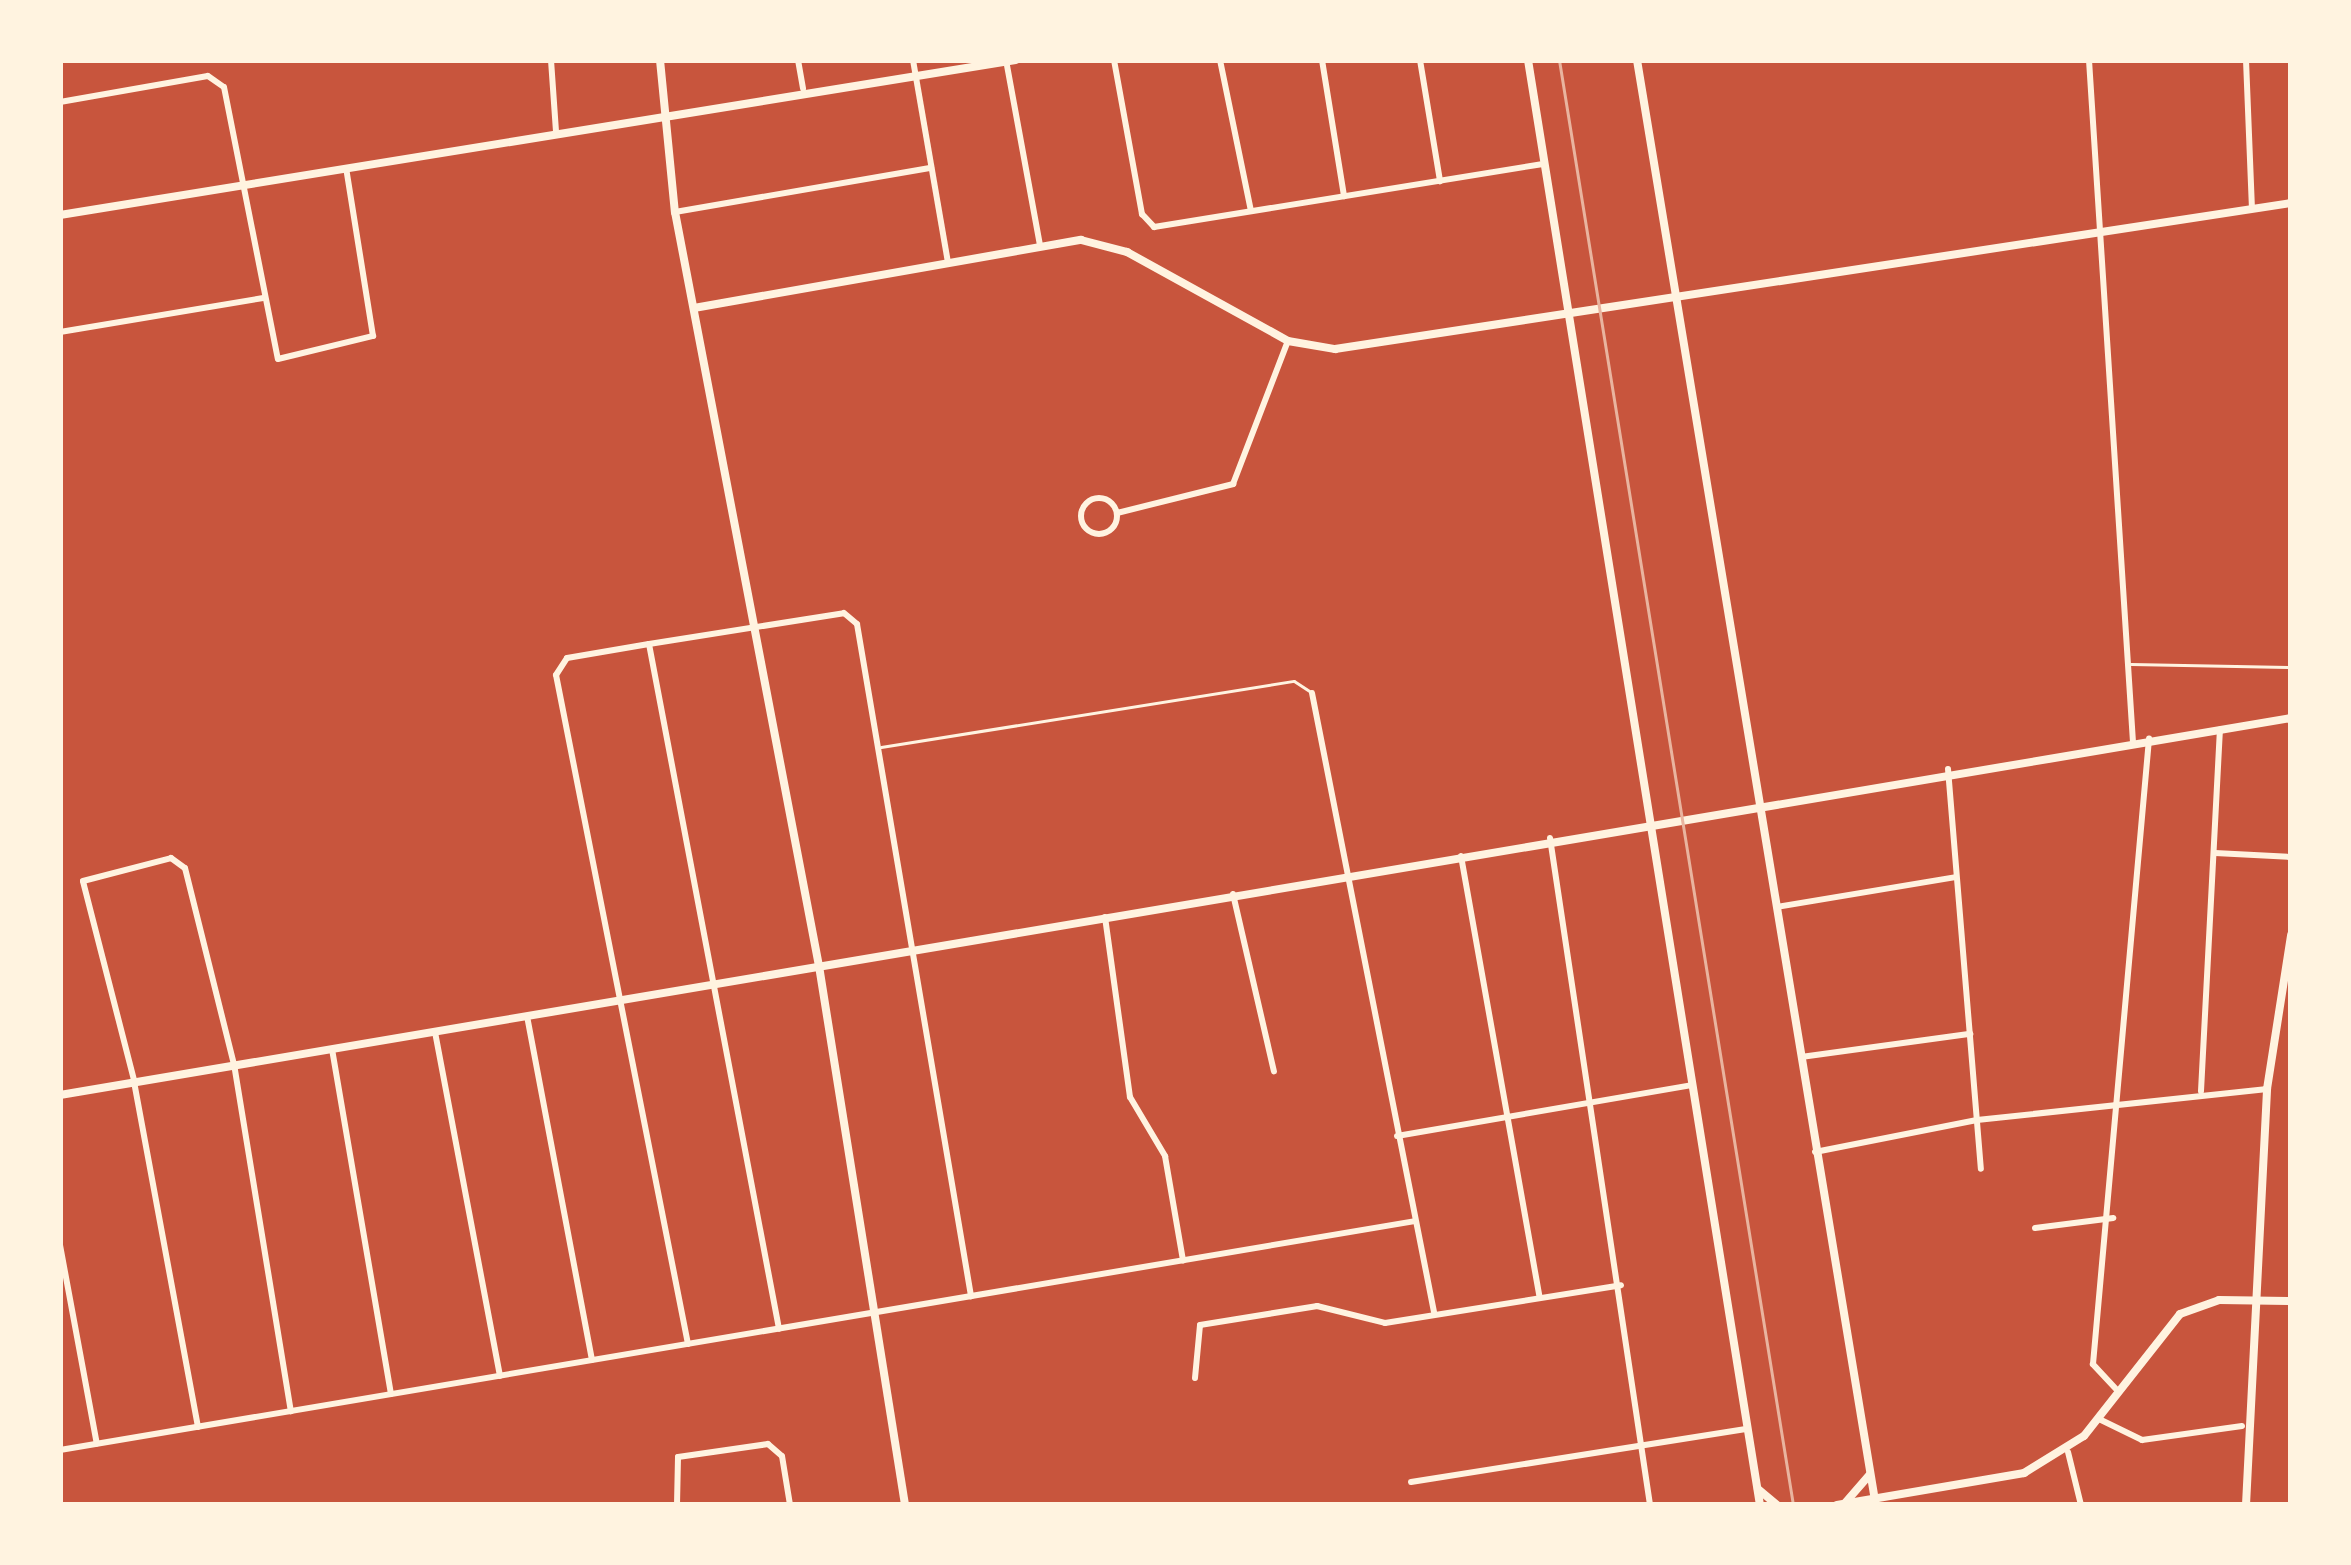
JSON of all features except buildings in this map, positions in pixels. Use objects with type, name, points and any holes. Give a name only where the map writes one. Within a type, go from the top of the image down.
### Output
[{"type":"street","points":[[551,60],[556,132]]},
{"type":"street","points":[[661,60],[661,113],[676,212],[819,966],[905,1505]]},
{"type":"street","points":[[798,60],[803,89]]},
{"type":"street","points":[[913,60],[948,263]]},
{"type":"street","points":[[1114,60],[1142,214],[1154,227],[1543,164]]},
{"type":"street","points":[[1220,60],[1251,212]]},
{"type":"street","points":[[1322,60],[1344,196]]},
{"type":"street","points":[[1420,60],[1440,181]]},
{"type":"street","points":[[1528,60],[1563,313],[1760,1505]]},
{"type":"street","points":[[1637,60],[1773,907],[1875,1501]]},
{"type":"street","points":[[2089,60],[2104,229],[2133,742]]},
{"type":"street","points":[[2246,60],[2252,208]]},
{"type":"street","points":[[60,215],[803,89],[1010,61],[1040,247]]},
{"type":"street","points":[[60,102],[216,79],[242,185],[274,357],[373,336],[346,168]]},
{"type":"street","points":[[676,212],[931,168]]},
{"type":"street","points":[[694,308],[1081,240],[1127,252],[1288,341],[1335,349],[1676,292],[2291,202]]},
{"type":"street","points":[[60,332],[263,298]]},
{"type":"street","points":[[1117,513],[1096,497],[1080,519],[1104,533],[1117,513],[1233,484],[1288,341]]},
{"type":"street","points":[[688,1344],[558,666],[649,644],[852,616],[970,1296]]},
{"type":"street","points":[[649,644],[718,980],[779,1329]]},
{"type":"street","points":[[1312,693],[1342,874],[1434,1312]]},
{"type":"street","points":[[60,1095],[1758,802],[2291,718]]},
{"type":"street","points":[[2201,1091],[2220,728]]},
{"type":"street","points":[[2116,1388],[2093,1364],[2113,1219],[2149,739]]},
{"type":"street","points":[[1948,770],[1981,1169]]},
{"type":"street","points":[[1550,838],[1621,1285],[1650,1505]]},
{"type":"street","points":[[2215,853],[2291,856]]},
{"type":"street","points":[[1461,855],[1539,1296]]},
{"type":"street","points":[[198,1427],[134,1080],[83,881],[91,872],[180,861],[233,1064],[291,1411]]},
{"type":"street","points":[[1773,907],[1956,877]]},
{"type":"street","points":[[1233,894],[1274,1071]]},
{"type":"street","points":[[1105,916],[1130,1097],[1165,1156],[1183,1260]]},
{"type":"street","points":[[2246,1505],[2242,1426],[2267,1089],[2291,935]]},
{"type":"street","points":[[526,1014],[592,1360]]},
{"type":"street","points":[[434,1029],[500,1376]]},
{"type":"street","points":[[1798,1058],[1970,1034]]},
{"type":"street","points":[[332,1046],[391,1394]]},
{"type":"street","points":[[1397,1136],[1692,1085]]},
{"type":"street","points":[[1815,1152],[1977,1120],[2120,1100],[2267,1089]]},
{"type":"street","points":[[2035,1228],[2113,1219]]},
{"type":"street","points":[[60,1450],[1414,1221]]},
{"type":"street","points":[[60,1245],[97,1444]]},
{"type":"street","points":[[1195,1378],[1200,1324],[1317,1306],[1384,1323],[1621,1285]]},
{"type":"street","points":[[1840,1504],[1993,1484],[2068,1452],[2180,1314],[2251,1301],[2291,1301]]},
{"type":"street","points":[[2099,1419],[2142,1441],[2242,1426]]},
{"type":"street","points":[[1411,1482],[1746,1429]]},
{"type":"street","points":[[677,1505],[678,1457],[769,1444],[782,1456],[790,1505]]},
{"type":"street","points":[[2068,1452],[2081,1505]]},
{"type":"street","points":[[1840,1504],[1870,1474]]},
{"type":"street","points":[[1757,1488],[1777,1505]]},
{"type":"street","points":[[398,1505],[462,1505]]},
{"type":"lane","points":[[2129,664],[2291,667]]},
{"type":"lane","points":[[878,748],[1294,681],[1312,693]]},
{"type":"railway","points":[[1559,60],[1793,1505]]}]
